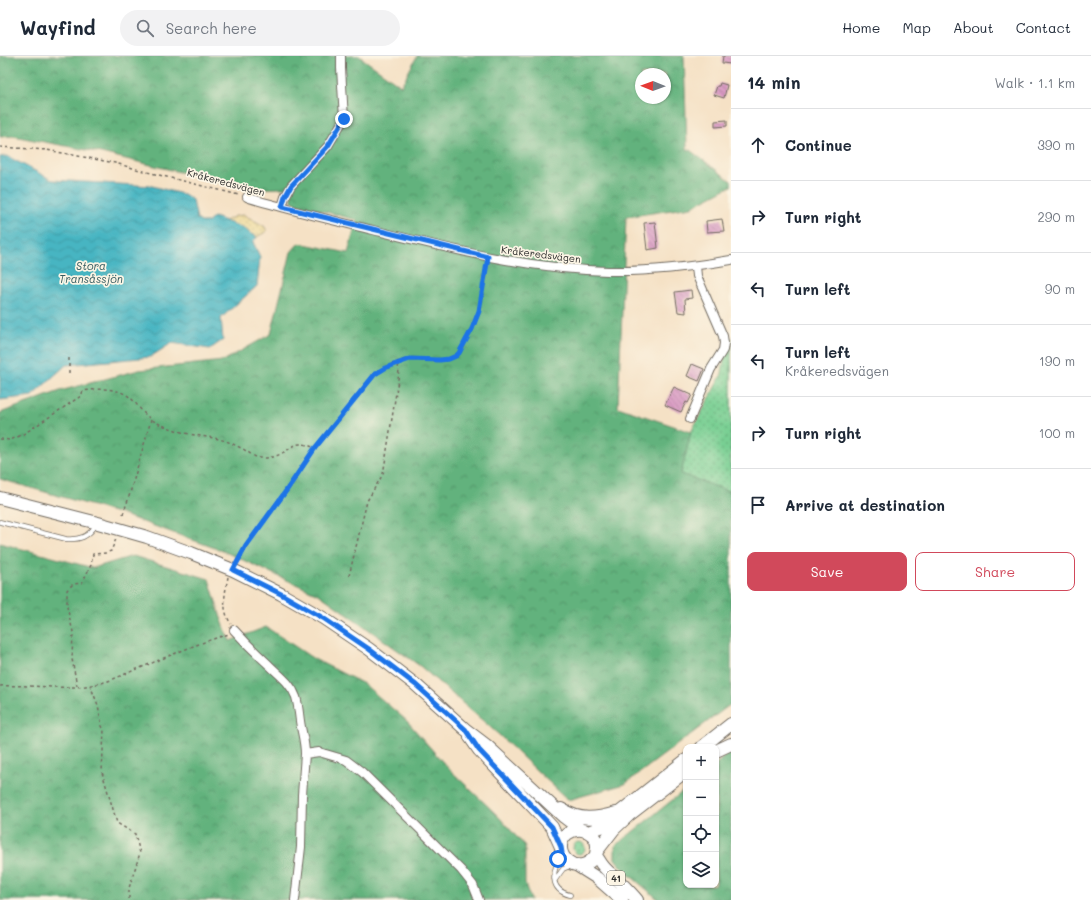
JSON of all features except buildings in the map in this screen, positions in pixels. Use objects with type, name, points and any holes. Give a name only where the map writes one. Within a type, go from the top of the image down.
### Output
[{"type":"main road","name":"41","points":[[0,498],[147,537],[191,553],[233,570],[281,594],[323,618],[369,649],[416,685],[465,729],[486,745],[564,817],[592,835],[596,840],[596,853],[605,870],[620,882],[638,900]]},
{"type":"main road","points":[[706,744],[731,724]]},
{"type":"main road","name":"41","points":[[465,729],[479,750],[552,827],[568,862],[597,878],[622,900]]},
{"type":"main road","points":[[719,750],[731,744]]},
{"type":"main road","points":[[562,850],[562,841],[570,832],[575,830],[584,831],[600,828],[683,762]]},
{"type":"main road","points":[[575,865],[583,865],[593,860],[596,853],[614,829],[629,815],[683,773]]},
{"type":"main road","points":[[544,798],[563,810],[579,817],[593,818],[619,812]]},
{"type":"street","points":[[282,207],[291,186],[328,146],[344,119],[341,68],[342,56]]},
{"type":"street","name":"Kråkeredsvägen","points":[[247,197],[282,207],[488,257],[551,267],[608,271],[665,269],[696,266],[731,260]]},
{"type":"street","points":[[690,419],[711,369],[723,350],[724,343],[723,336],[697,276],[696,266]]},
{"type":"street","points":[[234,630],[284,678],[296,697],[300,727],[305,746],[301,847],[296,900]]},
{"type":"street","points":[[305,754],[320,752],[346,760],[362,772],[462,870],[473,886],[479,900]]},
{"type":"lane","points":[[0,522],[74,540],[88,534],[98,523]]},
{"type":"lane","points":[[562,850],[554,869],[554,880],[560,891],[570,895]]},
{"type":"lane","points":[[554,880],[563,869],[575,865]]},
{"type":"path","name":"Kråkeredsvägen","points":[[0,147],[47,150],[115,163],[247,197]]},
{"type":"path","points":[[229,621],[224,602],[228,577],[246,546],[315,448],[375,374],[385,368],[410,359],[449,359],[456,356],[462,349],[479,311],[488,257]]},
{"type":"path","points":[[69,358],[69,373]]},
{"type":"path","points":[[349,576],[367,501],[383,474],[398,380],[399,369],[397,363]]},
{"type":"path","points":[[0,439],[10,440],[22,435],[81,396],[83,391],[99,389],[112,390],[124,394],[138,405],[143,413],[151,420],[170,429],[226,441],[243,449],[256,458],[275,456],[285,452],[292,446],[299,444],[307,444],[315,448]]},
{"type":"path","points":[[123,514],[151,420]]},
{"type":"path","points":[[78,686],[72,659],[74,632],[67,607],[67,590],[73,584],[82,582],[91,565],[93,554],[111,551],[116,539]]},
{"type":"path","points":[[0,686],[53,687],[100,683],[231,633],[234,630]]},
{"type":"path","points":[[90,685],[98,705],[104,730],[102,772],[117,823],[135,834],[140,853],[129,888],[129,900]]},
{"type":"green space","points":[[0,56],[359,56],[401,86],[417,56],[684,56],[687,148],[731,181],[731,186],[691,207],[626,217],[618,407],[691,432],[681,474],[731,492],[731,704],[625,784],[568,800],[498,734],[420,666],[320,595],[223,551],[121,514],[0,479],[0,413],[60,391],[139,370],[223,361],[271,334],[291,252],[299,243],[348,253],[357,220],[299,205],[292,201],[292,194],[283,188],[250,189],[97,152],[13,136],[0,137]]},
{"type":"green space","points":[[727,338],[731,338],[731,492],[680,474],[691,432],[722,374]]},
{"type":"green space","points":[[0,543],[93,568],[133,556],[209,579],[230,641],[266,627],[314,659],[364,684],[407,721],[448,768],[497,815],[525,846],[525,884],[531,900],[0,900]]},
{"type":"green space","points":[[731,750],[731,900],[659,900],[627,873],[615,859],[615,846],[683,791],[683,888],[719,888],[719,761]]},
{"type":"green space","points":[[577,842],[581,842],[585,848],[581,854],[577,854],[573,850],[573,846]]},
{"type":"sand","points":[[244,215],[264,226],[267,231],[257,237],[225,221],[236,216]]},
{"type":"water","name":"Stora Transåssjön","points":[[7,156],[52,180],[152,186],[186,195],[193,201],[197,219],[201,222],[209,222],[213,217],[217,218],[244,228],[257,237],[253,242],[260,257],[257,286],[221,318],[223,340],[210,349],[172,343],[150,357],[66,365],[32,396],[0,400],[0,157]]},
{"type":"route","points":[[344,119],[328,146],[291,186],[282,207],[488,257],[479,311],[462,349],[456,356],[449,359],[440,360],[410,359],[385,368],[375,374],[315,448],[246,546],[233,570],[281,594],[323,618],[369,649],[416,685],[465,729],[479,750],[552,827],[561,847],[562,853],[558,859]]}]
